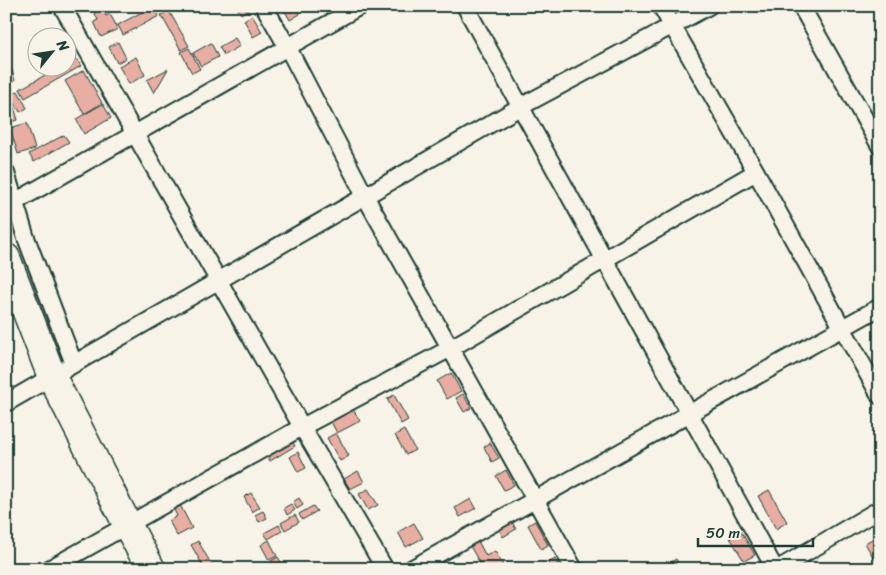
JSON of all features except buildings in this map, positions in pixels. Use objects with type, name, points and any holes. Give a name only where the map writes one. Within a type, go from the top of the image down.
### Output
[{"type":"highway","points":[[6,258],[63,371],[127,524],[151,569]]},
{"type":"street","points":[[62,6],[385,569]]},
{"type":"street","points":[[264,6],[365,196],[574,569]]},
{"type":"street","points":[[11,205],[360,6]]},
{"type":"street","points":[[465,6],[689,414],[777,569],[880,509]]},
{"type":"street","points":[[661,6],[756,172],[880,396]]},
{"type":"street","points":[[6,403],[520,107],[709,6]]},
{"type":"street","points":[[801,6],[880,146]]},
{"type":"street","points":[[49,569],[302,427],[451,348],[756,172]]},
{"type":"street","points":[[6,173],[11,205],[25,235],[63,371]]},
{"type":"street","points":[[411,569],[880,307]]}]
